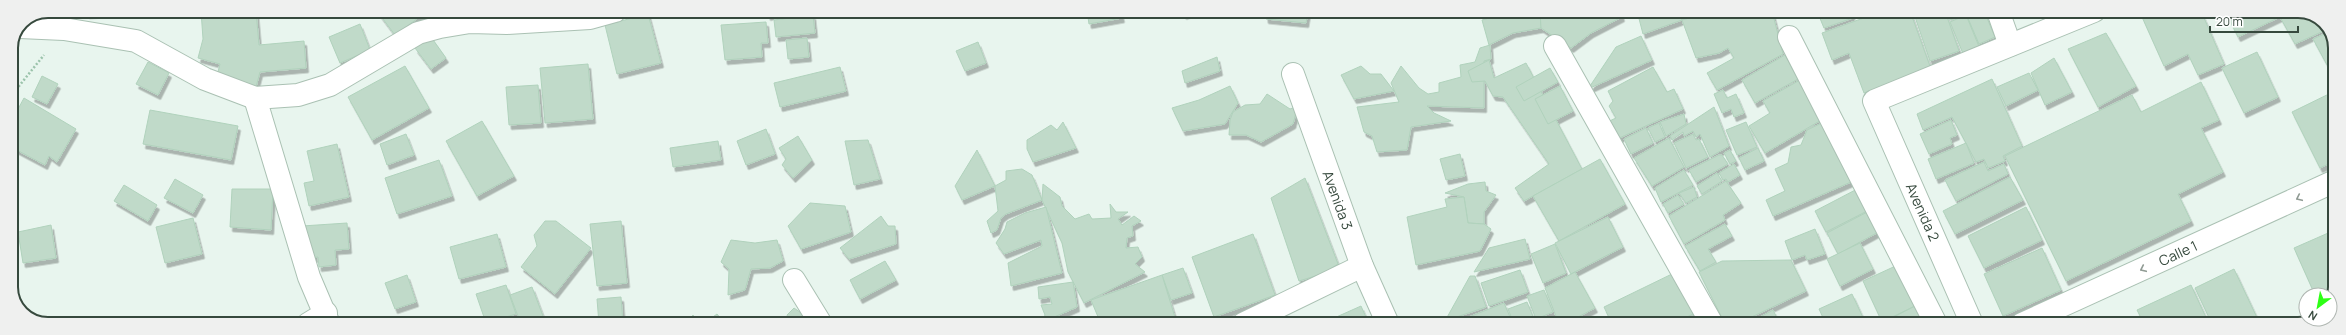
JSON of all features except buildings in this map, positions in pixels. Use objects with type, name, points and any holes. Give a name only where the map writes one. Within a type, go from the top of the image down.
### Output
[{"type":"street","points":[[27,27],[64,29],[136,41],[205,79],[255,98],[298,95],[330,85],[418,33],[440,27],[470,22],[508,23],[590,18]]},
{"type":"street","points":[[2000,18],[2010,45],[2077,18]]},
{"type":"street","points":[[1790,37],[1932,317]]},
{"type":"street","name":"Avenida 2","points":[[1969,317],[1874,101],[2010,45]]},
{"type":"street","points":[[1554,46],[1708,317]]},
{"type":"street","name":"Avenida 3","points":[[1293,74],[1362,266],[1385,317]]},
{"type":"street","points":[[255,98],[310,277],[320,317]]},
{"type":"street","name":"Calle 1","points":[[2037,317],[2328,184]]},
{"type":"street","points":[[1257,317],[1362,266]]},
{"type":"street","points":[[794,280],[817,317]]},
{"type":"path","points":[[18,87],[64,29]]}]
